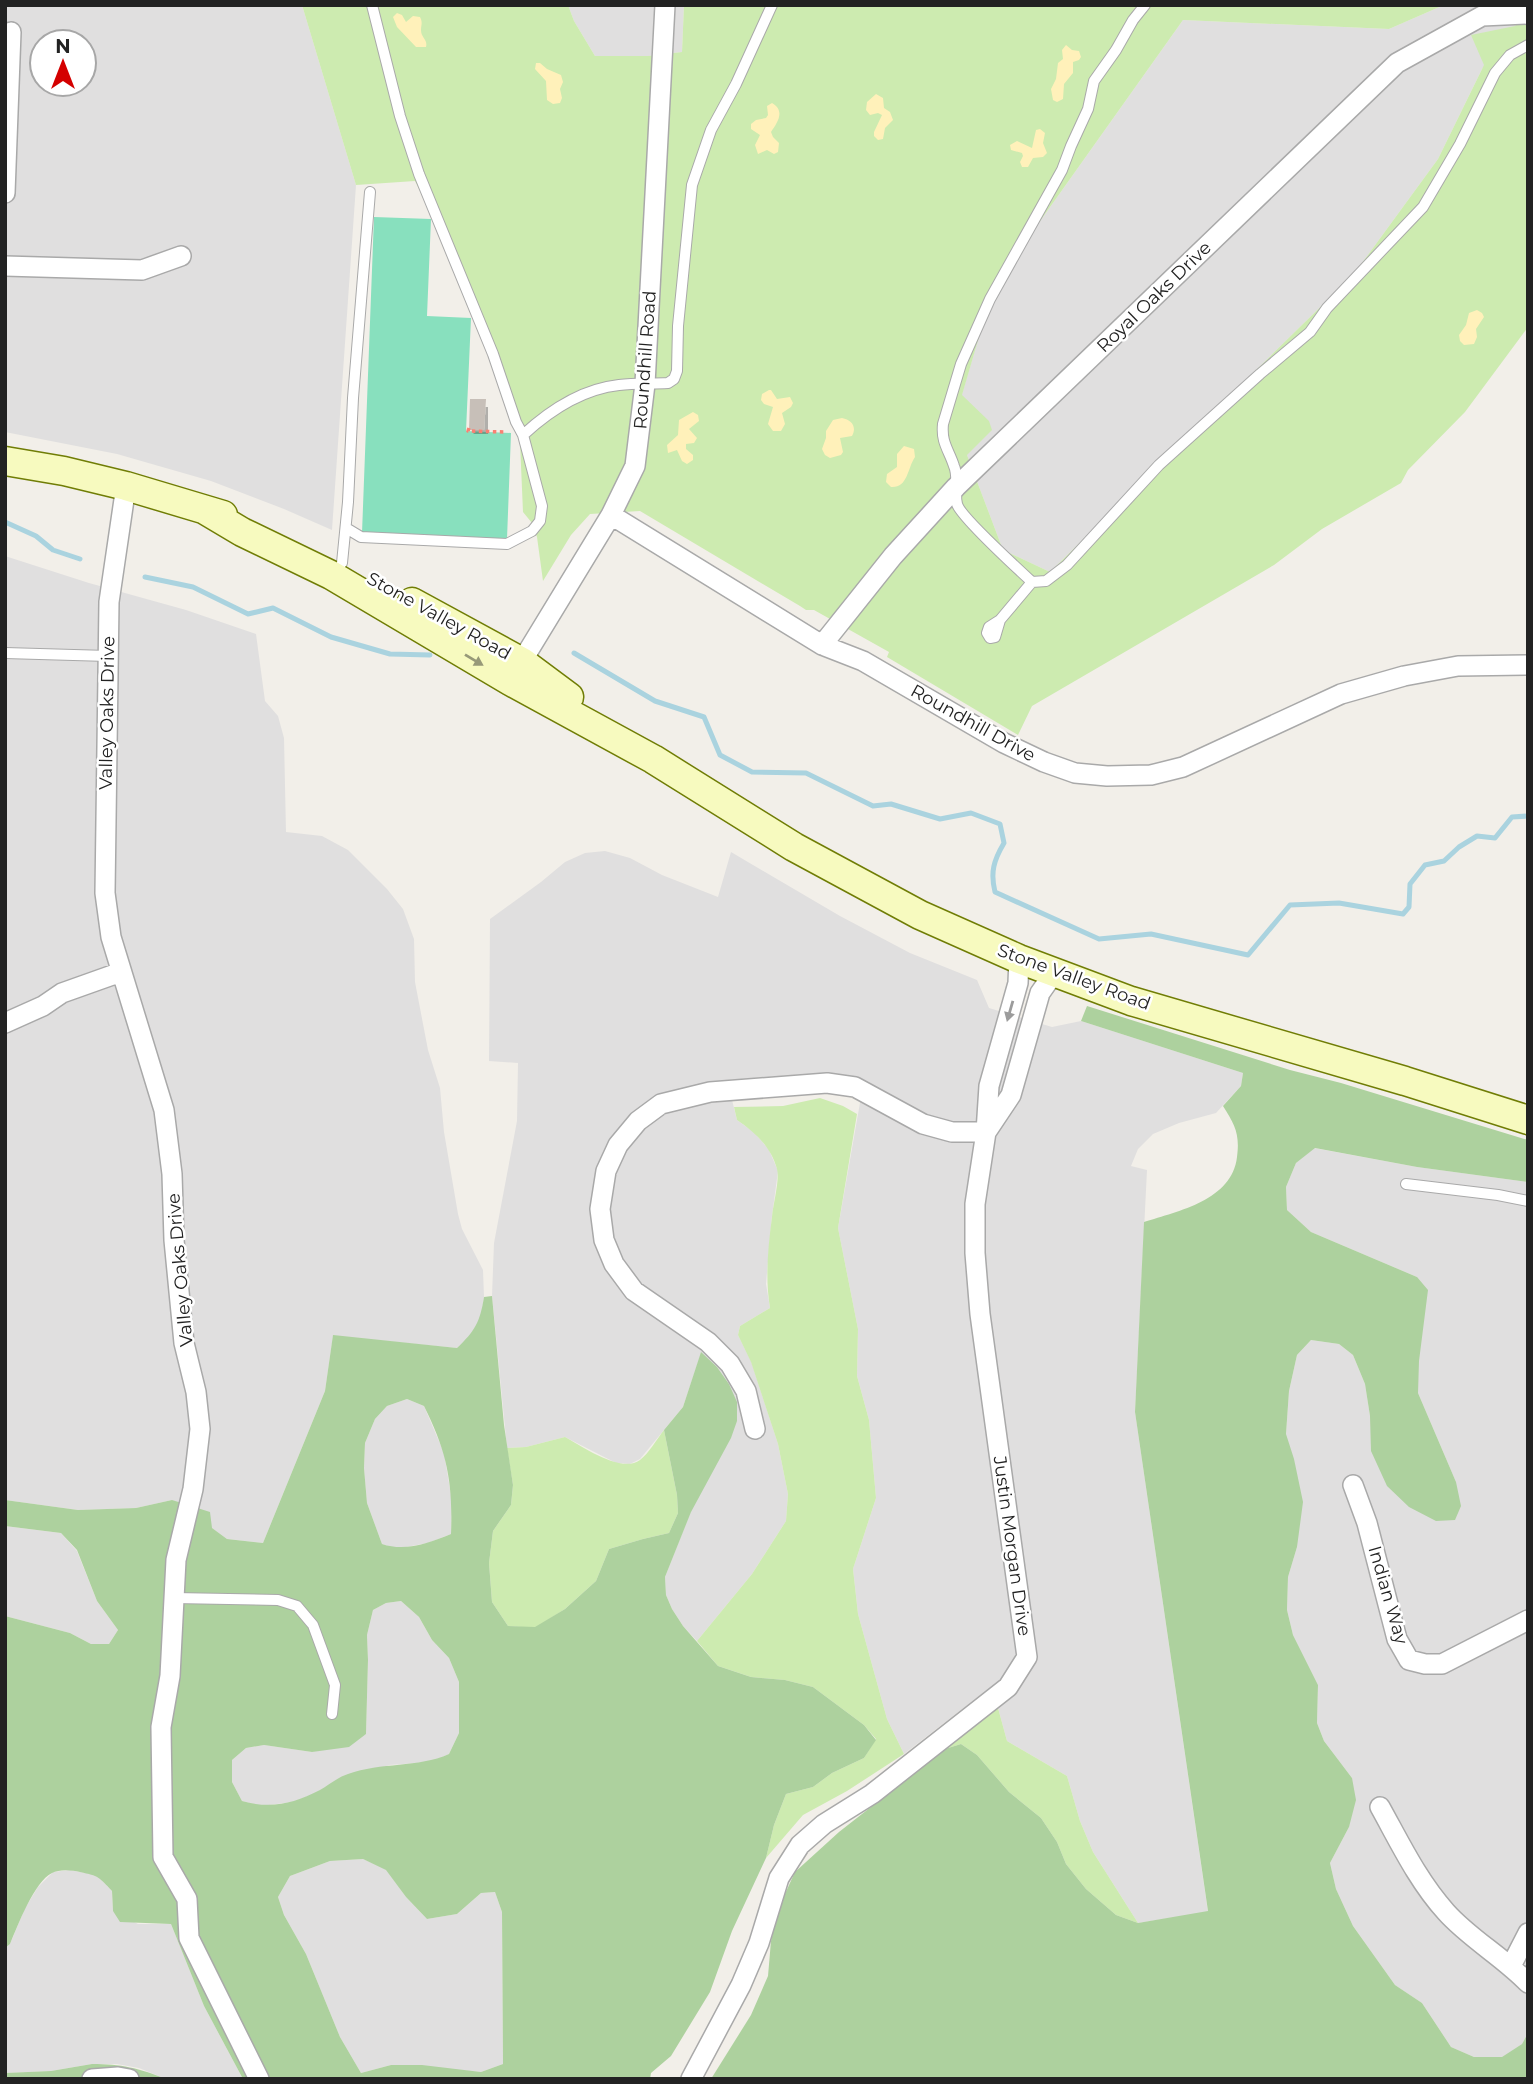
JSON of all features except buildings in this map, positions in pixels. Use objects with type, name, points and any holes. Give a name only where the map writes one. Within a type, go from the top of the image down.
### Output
[{"type":"street","name":"Roundhill Road","points":[[516,672],[611,515],[635,466],[645,384],[665,5]]},
{"type":"street","name":"Royal Oaks Drive","points":[[822,645],[893,556],[956,487],[1397,63],[1481,11],[1528,14]]},
{"type":"street","points":[[5,193],[11,33]]},
{"type":"street","points":[[5,266],[142,270],[181,256]]},
{"type":"street","name":"Stone Valley Road","points":[[5,461],[64,471],[126,486],[251,523],[342,563],[794,847],[920,915],[1019,959],[1131,1001],[1528,1120]]},
{"type":"street","name":"Valley Oaks Drive","points":[[126,486],[109,602],[105,892],[111,937],[164,1110],[172,1174],[174,1240],[184,1343],[196,1392],[200,1429],[193,1489],[176,1560],[170,1676],[161,1727],[163,1857],[187,1899],[189,1938],[259,2079]]},
{"type":"street","name":"Stone Valley Road","points":[[205,510],[242,532],[331,575],[516,672]]},
{"type":"street","name":"Roundhill Drive","points":[[611,515],[822,645],[863,661],[1004,743],[1075,773],[1107,776],[1151,775],[1183,768],[1341,694],[1404,676],[1458,666],[1528,665]]},
{"type":"street","name":"Justin Morgan Drive","points":[[691,2079],[741,1985],[759,1943],[779,1878],[800,1844],[824,1824],[872,1794],[1008,1687],[1027,1657],[980,1314],[975,1204],[986,1132],[989,1086],[1018,983],[1019,959]]},
{"type":"street","points":[[5,1023],[43,1006],[62,993],[121,972]]},
{"type":"street","points":[[755,1429],[746,1391],[730,1364],[708,1342],[634,1291],[614,1264],[604,1240],[600,1209],[606,1171],[618,1145],[638,1121],[661,1104],[710,1092],[827,1083],[855,1087],[923,1124],[952,1132],[986,1132],[1010,1094],[1040,993],[1054,973]]},
{"type":"street","name":"Indian Way","points":[[1353,1485],[1367,1523],[1397,1639],[1409,1660],[1425,1664],[1443,1664],[1528,1620]]},
{"type":"street","points":[[1380,1807],[1419,1876],[1447,1913],[1528,1983]]},
{"type":"street","points":[[1511,1966],[1528,1933]]},
{"type":"street","points":[[92,2079],[129,2079]]},
{"type":"lane","points":[[345,528],[360,537],[507,544],[532,531],[540,521],[542,506],[522,433],[493,354],[419,174],[400,116],[372,5]]},
{"type":"lane","points":[[522,433],[559,406],[588,394],[616,385],[668,383],[674,379],[677,371],[678,326],[692,185],[711,130],[736,84],[772,5]]},
{"type":"lane","points":[[1031,582],[957,506],[955,467],[942,433],[961,364],[990,299],[1062,170],[1088,109],[1094,81],[1145,5]]},
{"type":"lane","points":[[1000,621],[1031,582],[1046,581],[1067,565],[1159,465],[1310,332],[1327,308],[1423,206],[1460,144],[1480,98],[1495,73],[1510,55],[1528,45]]},
{"type":"lane","points":[[342,563],[370,192]]},
{"type":"lane","points":[[5,653],[108,656]]},
{"type":"lane","points":[[1406,1184],[1528,1201]]},
{"type":"lane","points":[[174,1598],[278,1600],[297,1606],[313,1625],[335,1685],[332,1714]]},
{"type":"path","points":[[469,428],[468,431],[522,433]]},
{"type":"shaded area","points":[[5,5],[302,5],[356,185],[332,530],[211,481],[117,454],[5,432]]},
{"type":"shaded area","points":[[568,5],[684,5],[682,52],[648,56],[595,56],[574,21]]},
{"type":"shaded area","points":[[1444,5],[1528,5],[1528,9],[1482,69],[1438,159],[1354,274],[1050,572],[1003,550],[954,421],[994,286],[1183,20],[1389,29]]},
{"type":"shaded area","points":[[5,556],[186,610],[256,634],[265,701],[278,716],[284,738],[286,832],[322,836],[348,850],[403,909],[414,939],[415,982],[428,1050],[440,1088],[444,1132],[458,1214],[462,1229],[483,1270],[484,1297],[481,1319],[469,1337],[457,1348],[333,1336],[325,1391],[263,1543],[227,1539],[172,1500],[136,1508],[78,1510],[5,1500]]},
{"type":"shaded area","points":[[605,851],[630,858],[662,875],[718,897],[731,852],[840,916],[910,953],[977,980],[989,1008],[1052,1027],[1081,1021],[1243,1073],[1241,1086],[1216,1113],[1179,1123],[1153,1134],[1138,1149],[1131,1166],[1147,1170],[1135,1412],[1208,1912],[1138,1923],[1093,1852],[1080,1821],[1067,1776],[1007,1741],[998,1708],[984,1692],[904,1754],[887,1719],[858,1614],[853,1569],[876,1498],[869,1420],[857,1376],[858,1329],[838,1228],[864,1080],[849,1075],[807,1074],[727,1080],[737,1120],[755,1133],[769,1150],[778,1171],[766,1284],[770,1308],[740,1326],[738,1335],[751,1361],[778,1444],[788,1494],[786,1521],[752,1574],[697,1641],[672,1609],[666,1595],[665,1577],[691,1511],[729,1384],[717,1367],[701,1353],[683,1407],[640,1459],[630,1464],[616,1463],[565,1437],[526,1447],[507,1448],[492,1296],[494,1243],[517,1121],[518,1063],[489,1061],[490,919],[565,862],[585,853]]},
{"type":"shaded area","points":[[1314,1148],[1417,1167],[1528,1182],[1528,2033],[1522,2044],[1503,2057],[1474,2057],[1451,2047],[1422,2003],[1395,1985],[1353,1926],[1336,1889],[1330,1863],[1349,1827],[1352,1778],[1324,1741],[1317,1723],[1318,1685],[1293,1635],[1287,1610],[1288,1577],[1297,1547],[1286,1434],[1289,1391],[1297,1355],[1311,1340],[1339,1344],[1353,1355],[1365,1384],[1370,1416],[1456,1482],[1418,1393],[1417,1277],[1311,1232],[1287,1210],[1286,1187],[1296,1163]]},
{"type":"shaded area","points":[[407,1399],[424,1406],[444,1453],[452,1501],[451,1534],[428,1543],[395,1549],[382,1544],[367,1503],[365,1443],[375,1419],[387,1406]]},
{"type":"shaded area","points":[[5,1526],[61,1533],[77,1551],[97,1601],[118,1630],[109,1644],[91,1644],[70,1633],[5,1616]]},
{"type":"shaded area","points":[[401,1601],[419,1617],[432,1640],[449,1658],[459,1682],[459,1733],[449,1754],[432,1762],[389,1765],[293,1802],[261,1806],[242,1801],[232,1782],[232,1760],[246,1748],[264,1745],[312,1752],[366,1734],[367,1635],[373,1610],[386,1603]]},
{"type":"shaded area","points":[[363,1859],[386,1869],[406,1897],[427,1919],[457,1914],[481,1893],[495,1892],[502,1912],[503,2064],[481,2072],[391,2065],[361,2073],[340,2037],[306,1954],[284,1915],[278,1897],[290,1876],[330,1861]]},
{"type":"shaded area","points":[[70,1870],[97,1875],[112,1891],[113,1911],[138,1924],[171,1924],[204,2006],[243,2079],[166,2079],[139,2068],[117,2064],[5,2073],[5,1948],[10,1944],[25,1908],[38,1887],[53,1872]]},
{"type":"green space","points":[[302,5],[568,5],[574,21],[595,56],[648,56],[682,52],[684,5],[1444,5],[1389,29],[1183,20],[994,286],[962,395],[989,421],[992,430],[967,455],[1003,550],[1050,572],[1354,274],[1438,159],[1484,65],[1471,35],[1515,26],[1528,9],[1528,327],[1465,412],[1408,470],[1401,483],[1322,529],[1274,565],[1032,706],[1018,735],[887,657],[889,652],[814,610],[806,610],[640,511],[590,514],[571,535],[543,581],[537,537],[532,523],[523,512],[520,442],[448,245],[415,181],[356,185]]},
{"type":"green space","points":[[374,217],[431,219],[427,316],[471,318],[466,431],[511,433],[507,539],[362,533]]},
{"type":"green space","points":[[1087,1006],[1290,1070],[1528,1140],[1528,1182],[1417,1167],[1315,1148],[1296,1163],[1286,1187],[1287,1210],[1311,1232],[1417,1277],[1428,1290],[1418,1393],[1456,1482],[1461,1506],[1455,1520],[1436,1521],[1409,1507],[1387,1486],[1371,1451],[1370,1416],[1365,1384],[1353,1355],[1339,1344],[1311,1340],[1297,1355],[1289,1391],[1286,1434],[1303,1502],[1297,1547],[1288,1577],[1287,1610],[1293,1635],[1318,1685],[1317,1723],[1324,1741],[1352,1778],[1356,1800],[1349,1827],[1330,1863],[1336,1889],[1353,1926],[1395,1985],[1422,2003],[1451,2047],[1474,2057],[1502,2057],[1522,2044],[1528,2033],[1528,2079],[711,2079],[751,2015],[768,1976],[771,1941],[779,1907],[795,1872],[839,1832],[945,1749],[961,1744],[977,1755],[1009,1792],[1041,1818],[1057,1842],[1066,1864],[1086,1889],[1116,1915],[1138,1923],[1208,1911],[1135,1412],[1144,1222],[1187,1208],[1215,1194],[1233,1172],[1238,1142],[1233,1124],[1223,1106],[1241,1086],[1243,1073],[1081,1021]]},
{"type":"green space","points":[[820,1098],[857,1114],[838,1228],[858,1329],[857,1376],[869,1420],[876,1498],[853,1569],[858,1614],[887,1719],[904,1754],[847,1791],[803,1815],[766,1858],[774,1825],[786,1794],[813,1787],[832,1773],[864,1758],[876,1739],[864,1725],[813,1687],[785,1680],[751,1677],[718,1666],[697,1641],[752,1574],[786,1521],[788,1494],[778,1444],[751,1362],[738,1335],[740,1326],[770,1308],[768,1262],[778,1174],[766,1147],[737,1120],[734,1107],[783,1106]]},
{"type":"green space","points":[[492,1296],[504,1425],[513,1485],[511,1505],[493,1531],[489,1563],[492,1602],[508,1626],[535,1627],[565,1609],[596,1581],[609,1549],[669,1533],[678,1513],[664,1430],[683,1407],[701,1352],[717,1367],[729,1384],[737,1402],[737,1421],[731,1438],[691,1512],[665,1577],[666,1595],[672,1609],[683,1626],[718,1666],[751,1677],[785,1680],[813,1687],[864,1725],[876,1740],[864,1758],[832,1773],[813,1787],[786,1794],[774,1825],[766,1858],[732,1931],[710,1992],[671,2056],[651,2073],[650,2079],[243,2079],[204,2006],[171,1924],[120,1922],[113,1911],[112,1891],[98,1878],[66,1870],[45,1878],[33,1894],[10,1944],[5,1948],[5,1616],[70,1633],[91,1644],[109,1644],[118,1630],[97,1601],[77,1550],[61,1533],[5,1526],[5,1500],[78,1510],[136,1508],[172,1500],[210,1512],[212,1528],[227,1539],[263,1543],[325,1391],[333,1335],[457,1348],[476,1325],[484,1297]],"holes":[[[407,1399],[424,1406],[443,1453],[451,1499],[451,1534],[426,1543],[399,1547],[382,1544],[367,1503],[365,1443],[375,1419],[387,1406]],[[401,1601],[419,1617],[432,1640],[449,1658],[459,1682],[459,1733],[449,1754],[425,1761],[361,1770],[291,1802],[263,1805],[242,1801],[232,1782],[232,1760],[246,1748],[264,1745],[312,1752],[349,1747],[366,1734],[367,1635],[373,1610],[386,1603]],[[363,1859],[386,1870],[427,1919],[457,1914],[481,1893],[495,1892],[502,1912],[503,2064],[481,2072],[422,2065],[391,2065],[361,2073],[340,2037],[306,1954],[284,1915],[278,1897],[290,1876],[330,1861]]]},
{"type":"green space","points":[[664,1430],[678,1513],[669,1533],[609,1549],[596,1581],[565,1609],[535,1628],[508,1626],[492,1602],[489,1563],[493,1531],[511,1505],[513,1485],[507,1448],[526,1447],[565,1437],[612,1461],[632,1463],[640,1460],[650,1450]]},
{"type":"green space","points":[[998,1708],[1007,1741],[1067,1776],[1080,1821],[1093,1852],[1138,1923],[1116,1915],[1086,1889],[1066,1864],[1057,1842],[1041,1818],[1009,1792],[977,1755],[961,1744],[945,1749]]},
{"type":"green space","points":[[92,2064],[130,2067],[166,2079],[5,2079],[5,2073],[51,2071]]},
{"type":"sand","points":[[397,13],[402,15],[406,22],[413,16],[420,17],[421,33],[426,47],[416,47],[397,27],[393,17]]},
{"type":"sand","points":[[1066,45],[1079,51],[1081,57],[1073,62],[1073,73],[1064,84],[1063,99],[1057,102],[1053,100],[1051,89],[1056,79],[1058,63],[1063,59],[1062,50]]},
{"type":"sand","points":[[536,63],[561,75],[563,82],[560,103],[553,104],[547,100],[546,81],[535,69]]},
{"type":"sand","points":[[876,94],[883,98],[884,108],[890,112],[893,120],[885,128],[883,139],[878,140],[874,132],[882,115],[870,115],[866,110],[867,102]]},
{"type":"sand","points":[[772,103],[779,110],[778,121],[771,132],[779,143],[778,152],[774,154],[767,150],[758,154],[755,145],[760,135],[751,129],[751,124],[766,118],[767,106]]},
{"type":"sand","points":[[1040,129],[1045,133],[1043,143],[1047,153],[1043,157],[1033,158],[1028,167],[1022,167],[1022,153],[1011,150],[1010,145],[1017,141],[1032,148],[1036,130]]},
{"type":"sand","points":[[1477,310],[1484,317],[1476,329],[1477,337],[1474,344],[1464,345],[1459,335],[1466,325],[1469,313]]},
{"type":"sand","points":[[769,390],[777,399],[790,397],[793,403],[782,413],[785,424],[781,431],[773,431],[768,424],[773,407],[761,400],[762,394]]},
{"type":"sand","points":[[693,412],[698,415],[699,421],[689,429],[697,438],[694,443],[686,444],[686,449],[693,455],[693,460],[687,464],[682,461],[677,450],[668,453],[667,445],[678,435],[679,420]]},
{"type":"sand","points":[[842,418],[853,424],[854,430],[852,436],[840,438],[843,452],[841,455],[830,458],[822,449],[826,431],[833,420]]},
{"type":"sand","points":[[904,446],[914,449],[915,457],[904,481],[891,487],[886,482],[887,474],[897,467],[897,454]]},
{"type":"waterway","points":[[5,522],[36,536],[53,550],[80,559]]},
{"type":"waterway","points":[[145,577],[193,587],[248,614],[273,608],[331,637],[390,654],[430,655]]},
{"type":"waterway","points":[[574,653],[655,701],[704,717],[720,755],[752,772],[806,773],[873,806],[891,804],[940,819],[971,813],[1000,824],[1004,843],[994,866],[995,892],[1099,939],[1151,934],[1248,955],[1290,905],[1339,903],[1403,914],[1409,907],[1410,884],[1425,865],[1444,861],[1459,847],[1477,836],[1495,838],[1512,817],[1528,816]]}]
